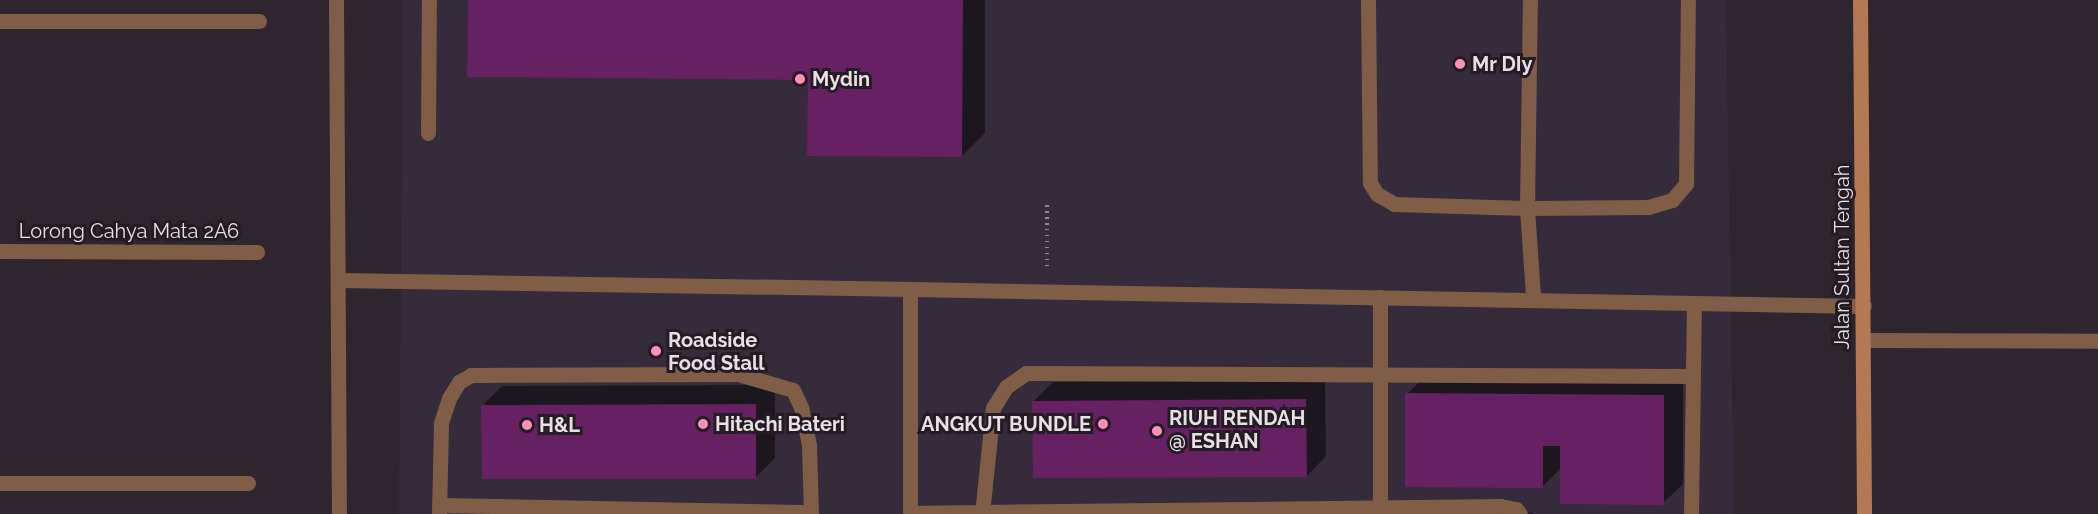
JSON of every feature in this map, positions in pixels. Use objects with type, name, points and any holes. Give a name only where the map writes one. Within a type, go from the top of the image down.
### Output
[{"type":"main road","name":"Jalan Sultan Tengah","points":[[1860,0],[1864,514]]},
{"type":"street","points":[[336,0],[339,514]]},
{"type":"street","points":[[428,133],[429,0]]},
{"type":"street","points":[[1368,0],[1370,183],[1377,194],[1394,204],[1527,208],[1648,207],[1672,200],[1686,183],[1688,0]]},
{"type":"street","points":[[1530,0],[1527,208],[1533,297]]},
{"type":"street","points":[[0,21],[260,21]]},
{"type":"street","name":"Lorong Cahya Mata 2A6","points":[[0,251],[257,252]]},
{"type":"street","points":[[339,280],[1380,297],[1533,297],[1863,306]]},
{"type":"street","points":[[910,289],[910,514],[1380,510],[1500,506],[1516,509],[1520,514]]},
{"type":"street","points":[[1380,297],[1380,510]]},
{"type":"street","points":[[1691,514],[1691,376],[1694,303]]},
{"type":"street","points":[[1864,340],[2098,341]]},
{"type":"street","points":[[982,513],[993,408],[1006,387],[1026,373],[1691,376]]},
{"type":"street","points":[[738,374],[793,390],[801,407],[809,446],[811,513],[439,510],[441,423],[449,398],[459,382],[471,375],[738,374]]},
{"type":"street","points":[[0,483],[248,483]]},
{"type":"path","points":[[1047,205],[1048,292]]},
{"type":"shaded area","points":[[403,0],[1726,0],[1734,514],[399,514]]},
{"type":"building","name":"Mydin","points":[[468,0],[963,0],[962,157],[807,156],[808,80],[467,77]]},
{"type":"building","points":[[1405,393],[1664,395],[1664,505],[1560,504],[1560,446],[1543,446],[1543,488],[1405,487]]},
{"type":"building","points":[[1306,399],[1307,477],[1033,478],[1032,401]]},
{"type":"building","points":[[756,404],[756,479],[482,479],[481,405]]},
{"type":"place","name":"Mr DIy","points":[[1460,64]]},
{"type":"place","name":"Mydin","points":[[800,79]]},
{"type":"place","name":"Roadside Food Stall","points":[[656,351]]},
{"type":"place","name":"Hitachi Bateri","points":[[703,424]]},
{"type":"place","name":"ANGKUT BUNDLE","points":[[1103,424]]},
{"type":"place","name":"H&L","points":[[527,425]]},
{"type":"place","name":"RIUH RENDAH @ ESHAN","points":[[1157,431]]}]
